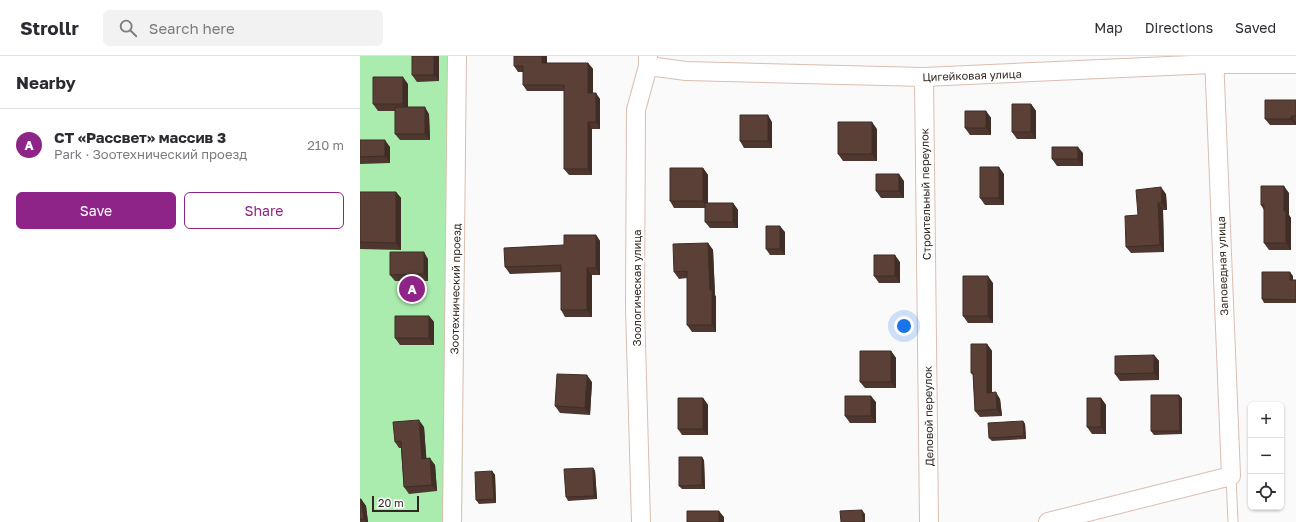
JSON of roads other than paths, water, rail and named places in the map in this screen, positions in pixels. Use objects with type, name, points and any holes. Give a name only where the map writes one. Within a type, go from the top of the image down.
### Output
[{"type":"street","name":"Зоотехнический проезд","points":[[452,522],[457,56]]},
{"type":"street","name":"Цигейковая улица","points":[[648,61],[686,71],[924,77],[1214,60],[1296,64]]},
{"type":"street","name":"Заповедная улица","points":[[1214,60],[1231,476]]},
{"type":"street","name":"Зоологическая улица","points":[[641,522],[635,307],[636,110],[648,61]]},
{"type":"street","name":"Строительный переулок","points":[[924,77],[926,310]]},
{"type":"street","name":"Деловой переулок","points":[[926,310],[929,522]]},
{"type":"street","points":[[1048,522],[1231,476]]},
{"type":"lane","points":[[1231,476],[1233,522]]},
{"type":"place","name":"СТ «Рассвет» массив 3","points":[[412,289]]}]
